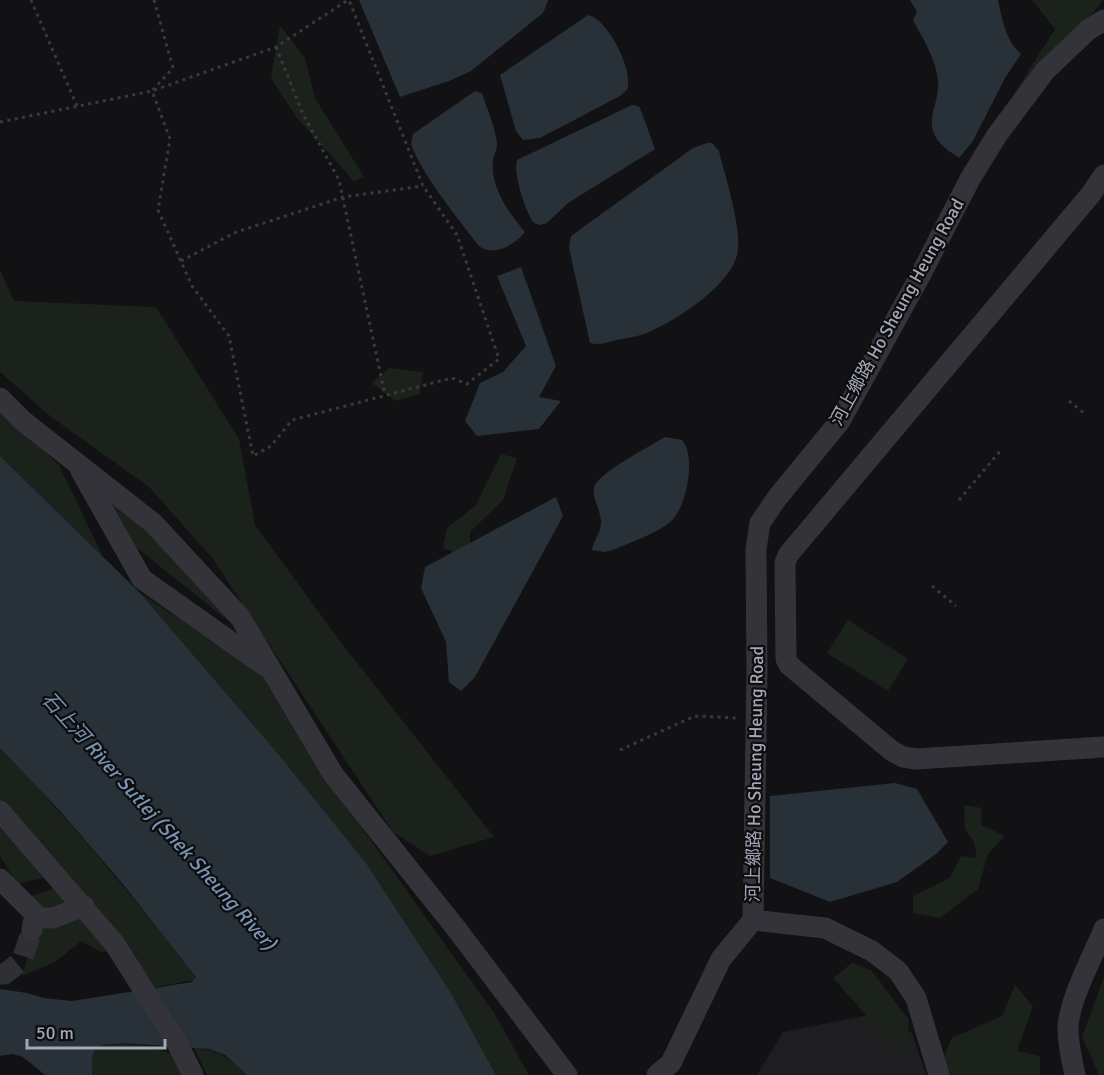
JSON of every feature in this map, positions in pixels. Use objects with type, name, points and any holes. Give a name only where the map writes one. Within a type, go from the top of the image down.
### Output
[{"type":"street","name":"河上鄉路 Ho Sheung Heung Road","points":[[753,921],[756,549],[760,523],[777,498],[840,421],[920,276],[970,179],[997,135],[1045,71],[1080,37],[1104,20]]},
{"type":"street","points":[[1104,175],[1098,192],[788,555],[785,563],[786,659],[789,665],[892,751],[903,757],[916,759],[1104,747]]},
{"type":"street","points":[[0,398],[23,421],[153,523],[240,617],[333,774],[455,927],[567,1075]]},
{"type":"street","points":[[75,462],[142,579],[273,672]]},
{"type":"street","points":[[0,811],[114,943],[175,1038],[194,1075]]},
{"type":"street","points":[[0,879],[35,924],[84,906]]},
{"type":"street","points":[[657,1075],[671,1063],[721,959],[753,921],[825,928],[873,951],[898,971],[916,998],[939,1075]]},
{"type":"street","points":[[1076,1075],[1068,1027],[1072,1005],[1104,929]]},
{"type":"path","points":[[31,0],[77,106]]},
{"type":"path","points":[[152,92],[173,68],[154,0]]},
{"type":"path","points":[[0,122],[152,92],[276,47],[349,0],[423,186],[457,235],[499,359],[467,384],[452,378],[292,420],[271,447],[253,456],[229,336],[192,286],[158,210],[170,139],[152,92]]},
{"type":"path","points":[[276,47],[303,114],[339,180],[385,395]]},
{"type":"path","points":[[181,261],[234,233],[343,197],[423,186]]},
{"type":"path","points":[[1069,401],[1084,413]]},
{"type":"path","points":[[959,500],[1000,450]]},
{"type":"path","points":[[932,586],[956,606]]},
{"type":"path","points":[[620,750],[695,716],[756,719]]},
{"type":"shaded area","points":[[1032,0],[1103,0],[1081,28],[1012,97],[1055,29]]},
{"type":"shaded area","points":[[280,26],[305,58],[315,98],[364,177],[354,181],[297,118],[271,78]]},
{"type":"shaded area","points":[[0,270],[14,301],[156,307],[239,439],[255,525],[343,645],[494,837],[430,856],[393,832],[213,559],[149,487],[50,416],[0,372]]},
{"type":"shaded area","points":[[389,368],[423,372],[420,394],[395,401],[372,383]]},
{"type":"shaded area","points":[[0,409],[59,465],[103,557],[0,456]]},
{"type":"shaded area","points":[[501,454],[517,458],[503,500],[470,532],[470,557],[443,548],[447,528],[476,505]]},
{"type":"shaded area","points":[[100,489],[146,529],[237,628],[132,544]]},
{"type":"shaded area","points":[[140,593],[266,675],[318,766],[494,1013],[529,1075],[496,1075],[451,993],[366,863],[275,750]]},
{"type":"shaded area","points":[[848,620],[908,659],[888,691],[827,653]]},
{"type":"shaded area","points":[[0,748],[100,859],[195,975],[195,980],[155,987],[128,950],[101,952],[81,941],[55,962],[22,976],[34,937],[31,896],[72,882],[47,877],[17,884],[0,856]]},
{"type":"shaded area","points":[[964,805],[982,808],[981,825],[1005,836],[988,854],[978,889],[940,918],[913,913],[913,896],[950,878],[961,856],[977,858],[974,842],[965,829]]},
{"type":"shaded area","points":[[852,963],[871,970],[909,1020],[908,1051],[882,1033],[833,978]]},
{"type":"shaded area","points":[[1104,977],[1104,1075],[1099,1075],[1082,1037]]},
{"type":"shaded area","points":[[1015,985],[1033,1006],[1017,1051],[1040,1056],[1040,1075],[950,1075],[941,1062],[952,1038],[1002,1016]]},
{"type":"shaded area","points":[[869,1015],[912,1033],[926,1075],[757,1075],[783,1032]]},
{"type":"shaded area","points":[[123,1043],[143,1045],[176,1055],[186,1075],[92,1075],[92,1057],[96,1048]]},
{"type":"shaded area","points":[[194,1048],[223,1056],[247,1075],[207,1075]]},
{"type":"water","points":[[359,0],[548,1],[543,13],[471,71],[449,81],[400,97]]},
{"type":"water","points":[[910,0],[998,0],[1008,36],[1021,54],[1005,78],[973,141],[959,158],[941,144],[932,128],[938,90],[937,73],[929,49],[913,20],[917,12]]},
{"type":"water","points":[[588,15],[604,26],[618,47],[627,71],[627,90],[620,96],[540,138],[523,140],[516,131],[500,75]]},
{"type":"water","points":[[475,91],[482,93],[496,137],[497,145],[493,161],[494,180],[507,208],[525,232],[509,245],[496,250],[484,249],[478,245],[431,182],[411,144],[413,134]]},
{"type":"water","points":[[632,105],[640,108],[655,149],[568,203],[547,223],[540,225],[534,223],[521,192],[517,160]]},
{"type":"water","points":[[712,143],[719,151],[736,218],[738,244],[737,255],[732,267],[712,291],[670,322],[641,335],[603,343],[590,343],[569,248],[571,236],[693,148]]},
{"type":"water","points":[[521,267],[556,366],[539,397],[561,401],[539,429],[477,436],[465,421],[480,383],[503,372],[526,346],[497,276]]},
{"type":"water","points":[[665,437],[682,440],[689,458],[685,496],[675,517],[656,531],[613,550],[604,552],[592,550],[601,524],[594,492],[597,482],[614,468]]},
{"type":"water","name":"石上河 River Sutlej (Shek Sheung River)","points":[[0,456],[140,593],[275,750],[366,863],[451,993],[496,1075],[247,1075],[225,1055],[209,1049],[123,1043],[96,1048],[92,1057],[92,1075],[45,1075],[23,1057],[12,1054],[0,1056],[0,989],[72,1001],[192,982],[196,977],[122,883],[59,810],[0,748]]},
{"type":"water","points":[[556,497],[563,516],[475,677],[461,691],[449,682],[446,642],[421,588],[425,567]]},
{"type":"water","points":[[895,783],[917,789],[948,842],[936,854],[897,882],[830,902],[770,878],[770,796]]},
{"type":"tunnel","points":[[0,974],[5,974],[22,960],[32,930]]}]
